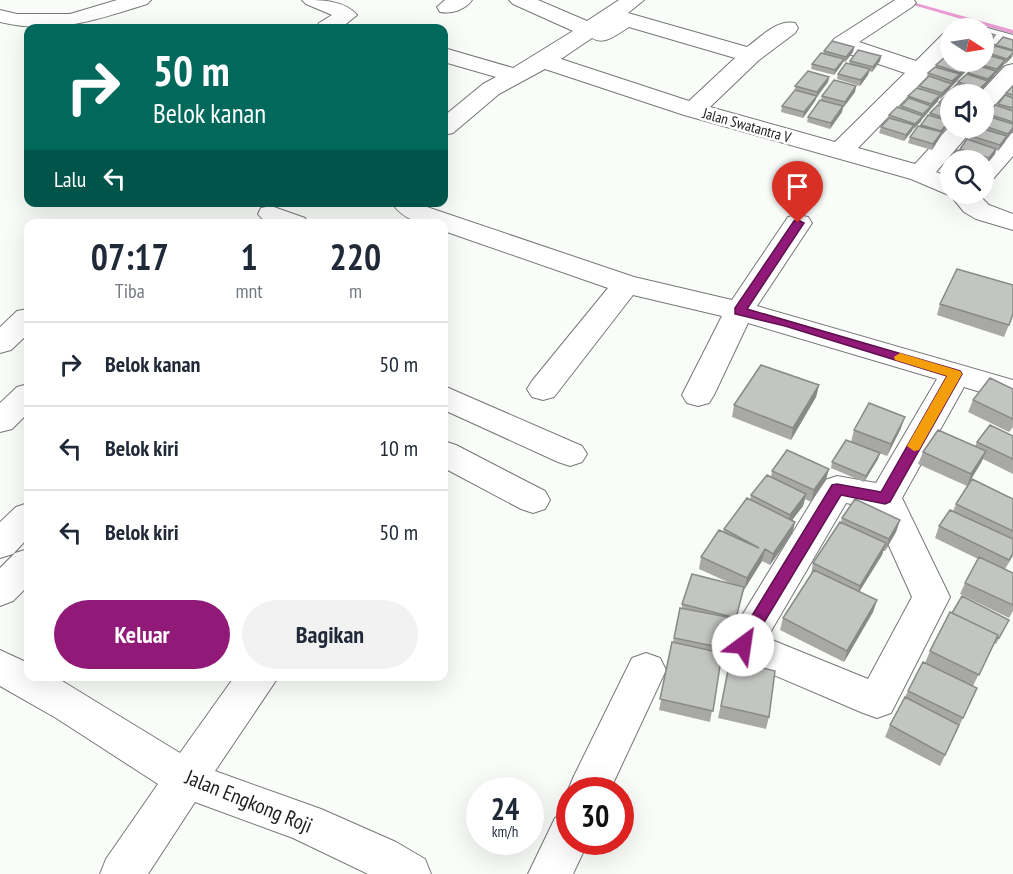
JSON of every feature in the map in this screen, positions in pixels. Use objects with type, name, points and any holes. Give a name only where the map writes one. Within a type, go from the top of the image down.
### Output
[{"type":"street","points":[[0,16],[17,20],[75,24],[140,0]]},
{"type":"street","points":[[313,0],[346,5],[346,15],[334,24]]},
{"type":"street","points":[[520,0],[590,30]]},
{"type":"street","points":[[557,60],[590,30],[633,0]]},
{"type":"street","points":[[904,3],[842,44],[922,71]]},
{"type":"street","points":[[448,125],[491,89],[514,75],[557,60],[626,19],[751,55]]},
{"type":"street","points":[[699,104],[751,55],[787,28]]},
{"type":"street","points":[[994,37],[1013,42]]},
{"type":"street","points":[[842,150],[940,51]]},
{"type":"street","points":[[448,56],[514,75]]},
{"type":"street","name":"Jalan Swatantra V","points":[[557,60],[920,174],[940,183]]},
{"type":"street","points":[[994,92],[1013,70]]},
{"type":"street","points":[[920,174],[953,138]]},
{"type":"street","points":[[994,162],[1013,140]]},
{"type":"street","name":"Jalan Swatantra V","points":[[970,204],[982,212],[1013,222]]},
{"type":"street","points":[[407,213],[426,219]]},
{"type":"street","points":[[698,394],[739,311],[798,223]]},
{"type":"street","points":[[448,226],[626,284],[788,323],[1013,391]]},
{"type":"street","points":[[543,389],[626,284]]},
{"type":"street","points":[[0,343],[24,322]]},
{"type":"street","points":[[885,498],[955,374]]},
{"type":"street","points":[[0,421],[24,399]]},
{"type":"street","points":[[448,399],[570,453]]},
{"type":"street","points":[[448,455],[533,500]]},
{"type":"street","points":[[837,489],[885,498],[931,597],[877,701],[743,645],[837,489]]},
{"type":"street","points":[[0,544],[24,520]]},
{"type":"street","points":[[0,591],[24,567]]},
{"type":"street","name":"Jalan Engkong Roji","points":[[0,666],[24,680]]},
{"type":"street","points":[[595,777],[646,670]]},
{"type":"street","name":"Jalan Engkong Roji","points":[[26,681],[188,780],[306,823],[380,857],[409,874]]},
{"type":"street","points":[[122,874],[188,780],[220,726],[255,681]]},
{"type":"street","points":[[550,874],[559,855]]},
{"type":"building","points":[[1003,37],[1013,40],[1013,50],[996,45]]},
{"type":"building","points":[[832,41],[854,47],[846,57],[824,51]]},
{"type":"building","points":[[994,47],[1013,51],[1013,53],[1007,59],[994,55]]},
{"type":"building","points":[[858,50],[881,56],[873,67],[850,61]]},
{"type":"building","points":[[821,53],[844,59],[835,70],[812,64]]},
{"type":"building","points":[[994,57],[1005,60],[997,69],[994,68]]},
{"type":"building","points":[[846,63],[870,69],[861,80],[838,74]]},
{"type":"building","points":[[935,67],[940,68],[940,72],[960,74],[952,81],[928,73]]},
{"type":"building","points":[[808,71],[829,77],[817,92],[795,86]]},
{"type":"building","points":[[996,71],[988,79],[969,72]]},
{"type":"building","points":[[967,74],[988,81],[985,84],[958,82]]},
{"type":"building","points":[[929,76],[952,84],[940,84],[940,92],[919,86]]},
{"type":"building","points":[[834,80],[856,86],[845,102],[822,96]]},
{"type":"building","points":[[1013,86],[1013,95],[1006,93]]},
{"type":"building","points":[[917,88],[940,95],[931,104],[908,96]]},
{"type":"building","points":[[795,90],[817,96],[804,112],[782,106]]},
{"type":"building","points":[[1005,95],[1013,98],[1013,108],[998,104]]},
{"type":"building","points":[[909,98],[931,106],[923,114],[901,106]]},
{"type":"building","points":[[820,100],[843,106],[831,123],[808,117]]},
{"type":"building","points":[[938,105],[940,106],[940,116],[930,113]]},
{"type":"building","points":[[994,106],[1013,111],[1013,122],[994,116]]},
{"type":"building","points":[[897,107],[923,116],[915,124],[889,115]]},
{"type":"building","points":[[928,115],[940,118],[940,131],[921,125]]},
{"type":"building","points":[[889,118],[914,125],[906,135],[881,127]]},
{"type":"building","points":[[994,118],[1013,124],[1008,134],[994,129]]},
{"type":"building","points":[[918,126],[940,132],[933,144],[910,137]]},
{"type":"building","points":[[994,132],[1007,136],[1000,145],[977,138],[994,138]]},
{"type":"building","points":[[967,139],[996,149],[994,152],[960,149]]},
{"type":"building","points":[[957,269],[1013,285],[1013,314],[1009,325],[940,304]]},
{"type":"building","points":[[761,365],[819,385],[793,428],[734,405]]},
{"type":"building","points":[[990,378],[1013,389],[1013,419],[973,400]]},
{"type":"building","points":[[869,403],[905,417],[891,444],[854,430]]},
{"type":"building","points":[[990,425],[1013,436],[1013,459],[977,442]]},
{"type":"building","points":[[938,430],[986,451],[971,474],[923,452]]},
{"type":"building","points":[[846,440],[880,453],[866,476],[832,462]]},
{"type":"building","points":[[787,450],[829,469],[814,490],[772,471]]},
{"type":"building","points":[[767,475],[806,494],[790,515],[751,495]]},
{"type":"building","points":[[972,479],[1013,499],[1013,531],[956,504]]},
{"type":"building","points":[[747,498],[795,522],[773,554],[765,549],[747,578],[701,557],[719,530],[759,548],[724,529]]},
{"type":"building","points":[[855,499],[900,520],[889,539],[842,518]]},
{"type":"building","points":[[950,510],[1013,539],[1013,553],[1009,560],[939,526]]},
{"type":"building","points":[[840,522],[886,543],[860,586],[813,563]]},
{"type":"building","points":[[979,557],[1013,573],[1013,605],[965,583]]},
{"type":"building","points":[[814,570],[877,600],[847,651],[783,618]]},
{"type":"building","points":[[692,574],[744,587],[736,618],[682,604]]},
{"type":"building","points":[[962,596],[1009,620],[999,638],[998,635],[952,613]]},
{"type":"building","points":[[680,608],[738,619],[733,650],[674,638]]},
{"type":"building","points":[[950,612],[998,635],[979,675],[930,651]]},
{"type":"building","points":[[672,642],[722,653],[713,711],[660,699]]},
{"type":"building","points":[[730,660],[775,671],[769,717],[721,706]]},
{"type":"building","points":[[923,662],[977,688],[963,718],[908,691]]},
{"type":"building","points":[[905,697],[959,725],[945,755],[890,725]]},
{"type":"waterway","points":[[899,0],[1013,32]]},
{"type":"slow traffic","points":[[900,357],[955,374],[914,446]]},
{"type":"route","points":[[743,645],[837,489],[885,498],[955,374],[788,323],[739,311],[798,223]]}]
